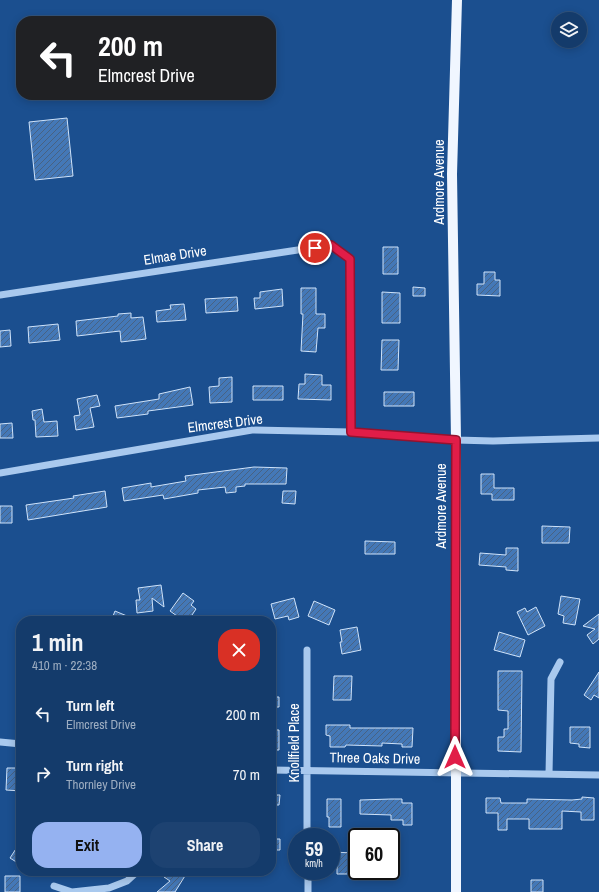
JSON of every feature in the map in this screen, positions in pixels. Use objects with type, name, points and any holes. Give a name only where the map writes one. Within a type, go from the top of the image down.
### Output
[{"type":"main road","name":"Ardmore Avenue","points":[[456,892],[456,440],[452,174],[457,0]]},
{"type":"street","name":"Elmae Drive","points":[[0,295],[331,245],[350,259],[351,432]]},
{"type":"street","name":"Elmcrest Drive","points":[[0,473],[252,430],[351,432],[456,440],[493,441],[599,438]]},
{"type":"street","name":"Knollfield Place","points":[[307,650],[307,828]]},
{"type":"street","points":[[549,774],[551,679],[560,662]]},
{"type":"street","points":[[0,742],[16,744]]},
{"type":"street","name":"Three Oaks Drive","points":[[276,770],[599,775]]},
{"type":"street","points":[[54,886],[72,892],[108,888],[127,881],[132,876]]},
{"type":"street","points":[[308,880],[308,892]]},
{"type":"building","points":[[67,118],[73,176],[35,180],[29,122]]},
{"type":"building","points":[[383,247],[398,247],[398,274],[383,274]]},
{"type":"building","points":[[484,272],[495,272],[495,280],[500,280],[500,296],[477,295],[477,284],[484,284]]},
{"type":"building","points":[[413,287],[425,288],[425,296],[413,296]]},
{"type":"building","points":[[301,288],[316,288],[316,314],[325,314],[325,328],[318,328],[316,352],[301,351],[303,314],[301,314]]},
{"type":"building","points":[[282,289],[283,306],[255,309],[254,298],[260,298],[260,292]]},
{"type":"building","points":[[382,292],[400,293],[400,323],[382,323]]},
{"type":"building","points":[[237,297],[238,311],[206,313],[205,299]]},
{"type":"building","points":[[184,304],[186,320],[157,322],[156,311],[171,309],[170,305]]},
{"type":"building","points":[[131,313],[131,318],[143,317],[146,339],[121,342],[120,331],[77,336],[76,321]]},
{"type":"building","points":[[58,324],[60,340],[29,343],[28,327]]},
{"type":"building","points":[[10,330],[11,346],[0,347],[0,331]]},
{"type":"building","points":[[382,340],[399,340],[398,370],[381,370]]},
{"type":"building","points":[[305,374],[322,375],[322,385],[331,385],[331,400],[298,399],[299,384],[305,384]]},
{"type":"building","points":[[232,377],[232,402],[210,403],[209,387],[219,386],[219,378]]},
{"type":"building","points":[[253,386],[283,386],[283,400],[253,400]]},
{"type":"building","points":[[190,387],[193,405],[148,411],[148,414],[117,418],[115,406],[159,399],[159,394]]},
{"type":"building","points":[[384,392],[414,392],[414,406],[384,406]]},
{"type":"building","points":[[97,395],[100,406],[90,408],[94,427],[76,430],[74,416],[80,415],[77,399]]},
{"type":"building","points":[[42,409],[44,422],[57,421],[58,436],[36,437],[35,420],[33,420],[32,411]]},
{"type":"building","points":[[12,423],[13,438],[0,438],[0,424]]},
{"type":"building","points":[[254,467],[287,468],[286,484],[245,484],[245,486],[236,487],[236,492],[226,493],[225,487],[198,490],[198,493],[164,499],[163,495],[124,501],[122,488],[151,483],[151,487],[186,481],[185,476]]},
{"type":"building","points":[[481,474],[494,474],[494,488],[514,488],[514,500],[492,500],[492,494],[481,494]]},
{"type":"building","points":[[105,491],[107,507],[28,520],[26,505],[74,498],[73,496]]},
{"type":"building","points":[[283,491],[296,491],[295,504],[282,503]]},
{"type":"building","points":[[0,506],[12,506],[12,523],[0,523]]},
{"type":"building","points":[[542,526],[570,527],[569,543],[542,543]]},
{"type":"building","points":[[365,541],[395,542],[395,554],[365,554]]},
{"type":"building","points":[[506,548],[518,548],[518,571],[506,570],[506,567],[479,565],[480,553],[506,555]]},
{"type":"building","points":[[161,585],[164,607],[152,598],[153,611],[137,613],[136,600],[140,600],[138,588]]},
{"type":"building","points":[[183,593],[194,601],[191,605],[196,609],[191,616],[177,616],[170,611]]},
{"type":"building","points":[[561,596],[580,599],[575,625],[563,623],[564,616],[558,614]]},
{"type":"building","points":[[294,598],[299,617],[289,620],[288,616],[276,619],[271,604]]},
{"type":"building","points":[[314,601],[335,610],[329,625],[308,616]]},
{"type":"building","points":[[536,607],[545,626],[528,635],[517,612],[525,608],[527,612]]},
{"type":"building","points":[[115,611],[127,616],[113,616]]},
{"type":"building","points":[[599,614],[599,639],[593,644],[587,635],[595,629],[583,626]]},
{"type":"building","points":[[357,627],[361,650],[342,654],[340,630]]},
{"type":"building","points":[[499,632],[525,640],[520,657],[494,650]]},
{"type":"building","points":[[498,671],[522,671],[521,752],[498,751],[498,737],[504,737],[504,729],[508,729],[508,711],[498,710]]},
{"type":"building","points":[[599,672],[599,698],[594,695],[591,700],[584,695]]},
{"type":"building","points":[[334,676],[352,676],[351,700],[333,700]]},
{"type":"building","points":[[276,697],[279,697],[279,707],[276,707]]},
{"type":"building","points":[[326,725],[350,725],[350,728],[413,728],[412,747],[402,747],[402,744],[382,743],[382,746],[346,745],[345,747],[330,747],[330,736],[326,735]]},
{"type":"building","points":[[570,727],[590,727],[590,748],[579,747],[579,744],[570,743]]},
{"type":"building","points":[[276,730],[279,730],[279,750],[276,750]]},
{"type":"building","points":[[7,768],[16,768],[16,791],[6,790]]},
{"type":"building","points":[[276,795],[280,795],[279,805],[276,805]]},
{"type":"building","points":[[582,797],[594,798],[594,820],[581,820],[581,812],[562,811],[562,829],[529,829],[529,819],[507,819],[507,830],[498,830],[498,813],[486,813],[486,798],[500,798],[501,803],[527,803],[527,799],[572,800],[582,799]]},
{"type":"building","points":[[327,799],[341,799],[341,827],[329,827],[329,817],[327,817]]},
{"type":"building","points":[[402,799],[402,803],[412,803],[412,825],[403,825],[403,820],[391,820],[391,815],[360,814],[360,800]]},
{"type":"building","points":[[276,839],[280,839],[280,850],[276,850]]},
{"type":"building","points":[[16,849],[16,862],[10,858]]},
{"type":"building","points":[[340,852],[348,853],[348,874],[340,874]]},
{"type":"building","points":[[5,876],[20,876],[20,892],[5,892]]},
{"type":"building","points":[[185,876],[175,892],[157,892],[170,881],[164,877]]},
{"type":"building","points":[[531,880],[543,880],[543,892],[531,892]]},
{"type":"route","points":[[315,248],[331,245],[350,259],[351,432],[456,440],[455,757]]}]
